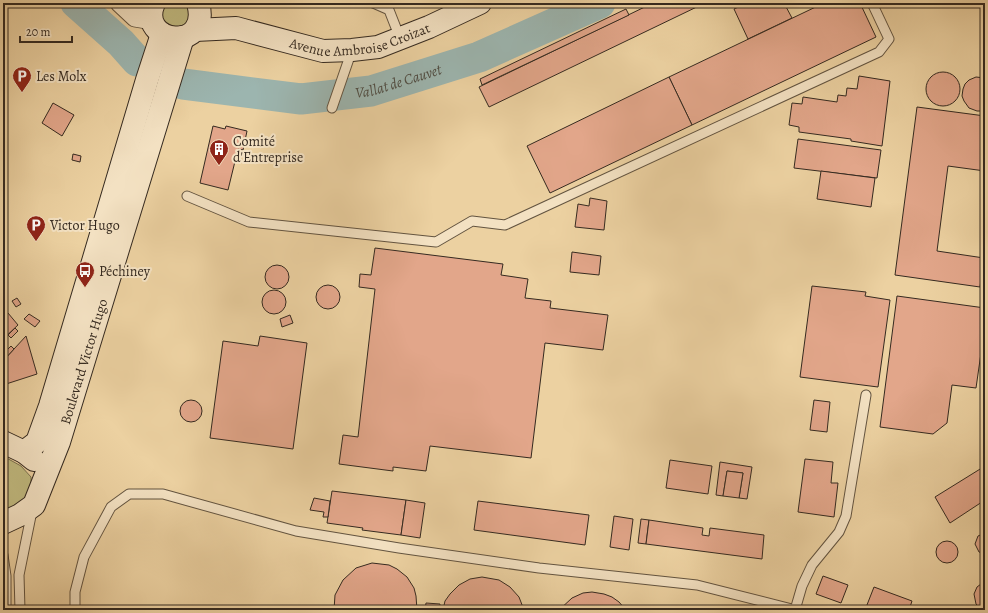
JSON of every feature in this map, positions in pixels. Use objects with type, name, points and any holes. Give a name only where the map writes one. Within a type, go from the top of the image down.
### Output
[{"type":"main road","points":[[167,22],[199,22],[201,12],[198,3]]},
{"type":"main road","name":"Avenue Ambroise Croizat","points":[[198,3],[236,28]]},
{"type":"main road","name":"Avenue Ambroise Croizat","points":[[167,22],[236,28],[323,51],[352,50],[378,47],[429,27],[480,3]]},
{"type":"main road","name":"Boulevard Victor Hugo","points":[[24,452],[37,442],[50,406],[147,80],[167,22]]},
{"type":"main road","name":"Boulevard Victor Hugo","points":[[34,505],[58,442],[167,22]]},
{"type":"main road","points":[[3,442],[24,452],[35,461],[44,478]]},
{"type":"main road","points":[[3,523],[20,515],[34,505]]},
{"type":"street","points":[[118,3],[134,18],[167,22]]},
{"type":"street","points":[[126,3],[167,22]]},
{"type":"lane","points":[[373,3],[389,10],[400,38]]},
{"type":"lane","points":[[187,196],[249,222],[436,242],[472,221],[505,225],[879,52],[889,39],[872,3]]},
{"type":"lane","points":[[333,104],[352,50]]},
{"type":"lane","points":[[75,610],[75,592],[84,557],[111,507],[129,494],[163,494],[296,531],[399,548],[538,568],[698,585],[795,610],[802,586],[812,565],[839,532],[846,516],[866,395]]},
{"type":"lane","points":[[20,610],[19,575],[34,505]]},
{"type":"lane","points":[[3,555],[6,576],[6,610]]},
{"type":"shaded area","points":[[160,3],[189,3],[191,21],[170,31],[157,8]]},
{"type":"shaded area","points":[[3,456],[21,466],[31,477],[31,485],[28,496],[25,500],[16,506],[3,510]]},
{"type":"building","points":[[653,3],[705,3],[489,107],[479,87]]},
{"type":"building","points":[[747,3],[784,3],[792,18],[748,39],[734,9]]},
{"type":"building","points":[[824,3],[860,3],[876,37],[692,125],[669,77]]},
{"type":"building","points":[[626,9],[629,15],[482,85],[480,79]]},
{"type":"building","points":[[940,72],[946,72],[950,73],[957,79],[960,89],[959,96],[953,103],[946,106],[940,106],[936,105],[929,99],[926,92],[926,86],[927,82],[933,75]]},
{"type":"building","points":[[859,76],[890,81],[882,146],[851,141],[851,139],[799,132],[799,127],[789,125],[792,103],[802,104],[803,97],[837,102],[838,95],[846,96],[847,88],[857,89]]},
{"type":"building","points":[[669,77],[692,125],[550,193],[527,146]]},
{"type":"building","points":[[976,77],[985,78],[985,110],[982,111],[969,108],[962,96],[965,84],[969,80]]},
{"type":"building","points":[[53,103],[74,115],[62,136],[42,123]]},
{"type":"building","points":[[917,107],[985,116],[985,171],[948,166],[937,251],[984,258],[980,287],[895,275]]},
{"type":"building","name":"Comité d'Entreprise","points":[[213,126],[225,129],[226,126],[247,131],[243,150],[238,149],[228,190],[200,183]]},
{"type":"building","points":[[798,139],[881,150],[877,178],[794,168]]},
{"type":"building","points":[[73,154],[81,156],[80,162],[72,160]]},
{"type":"building","points":[[821,171],[875,178],[871,207],[817,199]]},
{"type":"building","points":[[590,198],[607,201],[604,230],[575,227],[578,204],[589,206]]},
{"type":"building","points":[[375,248],[503,264],[501,275],[528,279],[525,298],[551,301],[550,308],[608,315],[603,350],[545,343],[531,458],[430,446],[426,471],[393,467],[393,471],[339,464],[343,435],[358,437],[375,289],[359,287],[360,274],[371,275]]},
{"type":"building","points":[[572,252],[601,256],[599,275],[570,272]]},
{"type":"building","points":[[277,265],[282,266],[288,272],[288,282],[282,288],[277,289],[272,288],[266,282],[265,277],[266,272],[272,266]]},
{"type":"building","points":[[328,285],[337,288],[340,297],[337,306],[328,309],[319,306],[316,297],[319,288]]},
{"type":"building","points":[[812,286],[866,292],[865,296],[890,300],[878,387],[800,377]]},
{"type":"building","points":[[274,290],[279,291],[285,297],[285,307],[279,313],[274,314],[269,313],[263,307],[262,302],[263,297],[269,291]]},
{"type":"building","points":[[897,296],[985,308],[985,325],[976,388],[952,385],[947,423],[933,434],[880,427]]},
{"type":"building","points":[[17,298],[21,304],[16,307],[12,301]]},
{"type":"building","points":[[8,313],[18,325],[3,339],[3,317]]},
{"type":"building","points":[[29,314],[40,321],[35,327],[24,319]]},
{"type":"building","points":[[290,315],[293,323],[282,327],[280,319]]},
{"type":"building","points":[[15,328],[18,331],[11,338],[8,335]]},
{"type":"building","points":[[26,336],[37,374],[3,385],[3,361]]},
{"type":"building","points":[[260,336],[307,343],[293,449],[210,438],[223,341],[258,346]]},
{"type":"building","points":[[11,346],[14,349],[3,361],[3,354]]},
{"type":"building","points":[[191,400],[199,403],[202,411],[199,419],[191,422],[183,419],[180,411],[183,403]]},
{"type":"building","points":[[814,400],[830,402],[827,432],[810,430]]},
{"type":"building","points":[[805,459],[833,462],[831,483],[838,483],[834,517],[798,512]]},
{"type":"building","points":[[670,460],[712,466],[708,494],[666,488]]},
{"type":"building","points":[[720,462],[752,467],[747,499],[739,498],[743,473],[727,471],[723,496],[716,495]]},
{"type":"building","points":[[985,466],[985,500],[950,523],[935,497]]},
{"type":"building","points":[[727,471],[743,473],[739,498],[723,496]]},
{"type":"building","points":[[332,491],[406,500],[401,535],[362,530],[363,528],[327,523]]},
{"type":"building","points":[[314,498],[330,501],[328,517],[323,517],[324,512],[310,510]]},
{"type":"building","points":[[406,500],[425,503],[420,538],[401,535]]},
{"type":"building","points":[[478,501],[589,515],[585,545],[474,530]]},
{"type":"building","points":[[614,516],[633,519],[629,550],[610,547]]},
{"type":"building","points":[[641,519],[649,520],[646,544],[638,543]]},
{"type":"building","points":[[649,520],[703,528],[702,535],[709,536],[710,528],[764,535],[762,559],[646,544]]},
{"type":"building","points":[[985,533],[985,554],[979,552],[975,544],[978,536]]},
{"type":"building","points":[[947,541],[955,544],[958,552],[955,560],[947,563],[939,560],[936,552],[939,544]]},
{"type":"building","points":[[372,563],[389,565],[407,577],[414,588],[417,610],[334,610],[335,595],[343,580],[356,568]]},
{"type":"building","points":[[823,576],[848,585],[841,603],[816,594]]},
{"type":"building","points":[[482,577],[499,580],[510,587],[519,597],[524,610],[443,610],[445,601],[459,585],[470,579]]},
{"type":"building","points":[[985,581],[985,610],[982,610],[976,604],[974,594],[977,587]]},
{"type":"building","points":[[874,587],[912,601],[909,610],[865,610]]},
{"type":"building","points":[[592,592],[612,597],[626,610],[559,610],[572,598],[583,593]]},
{"type":"building","points":[[426,603],[440,604],[439,610],[425,610]]},
{"type":"waterway","name":"Vallat de Cauvet","points":[[76,3],[121,43],[137,61]]},
{"type":"waterway","name":"Vallat de Cauvet","points":[[183,84],[301,99],[371,91],[479,57],[600,3]]},
{"type":"place","name":"Les Molx","points":[[22,93]]},
{"type":"place","name":"Comité d'Entreprise","points":[[219,166]]},
{"type":"place","name":"Victor Hugo","points":[[36,242]]},
{"type":"place","name":"Péchiney","points":[[85,288]]}]
